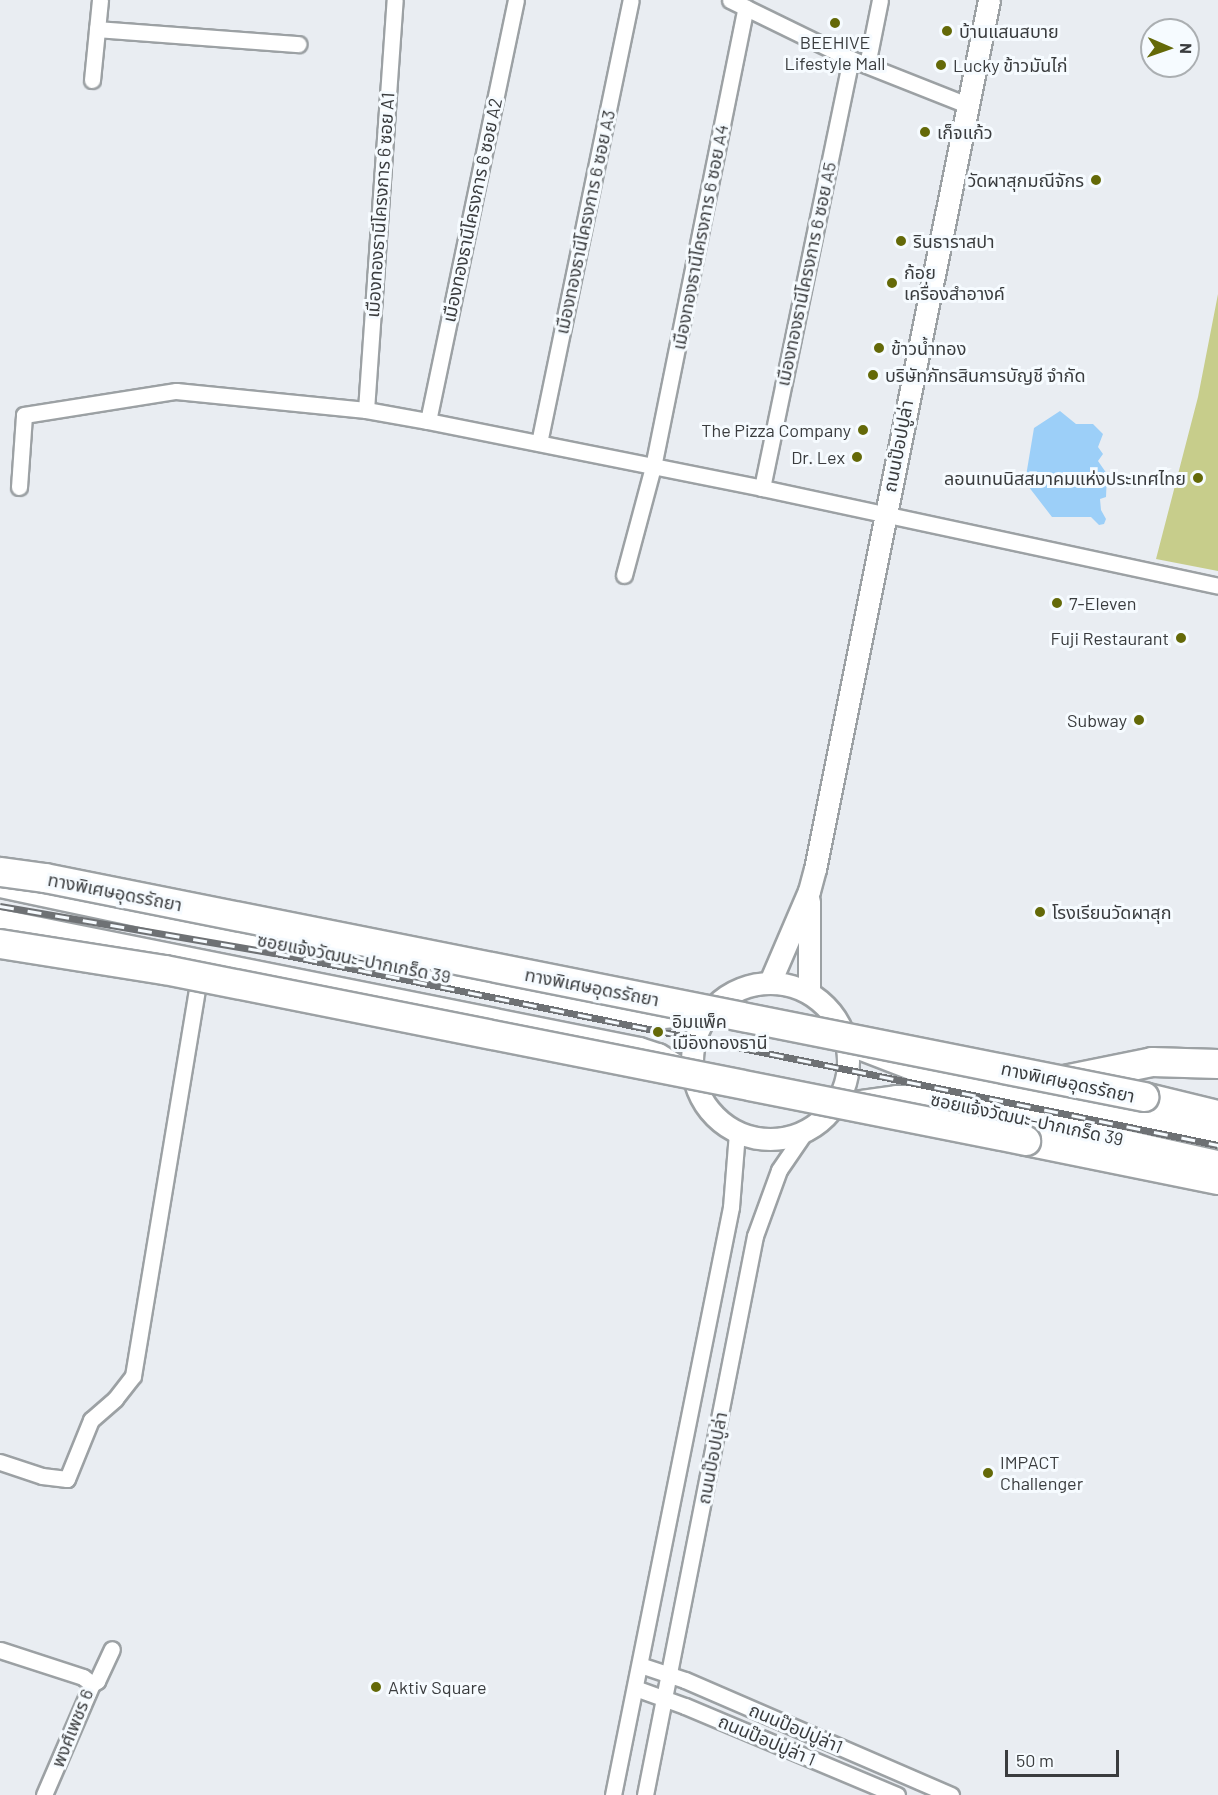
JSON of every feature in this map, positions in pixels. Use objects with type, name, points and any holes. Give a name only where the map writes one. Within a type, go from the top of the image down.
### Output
[{"type":"highway","name":"ทางพิเศษอุดรรัถยา","points":[[0,872],[56,880],[1144,1097],[1218,1115]]},
{"type":"highway","points":[[0,944],[199,977],[1217,1175]]},
{"type":"highway","points":[[1000,1093],[1152,1062],[1218,1065]]},
{"type":"highway","points":[[1144,1097],[1218,1100]]},
{"type":"main road","name":"ถนนป๊อปปูล่า","points":[[809,891],[989,0]]},
{"type":"main road","name":"ซอยแจ้งวัฒนะ-ปากเกร็ด 39","points":[[0,886],[225,934],[504,986],[652,1018],[710,1012]]},
{"type":"main road","points":[[770,982],[809,891]]},
{"type":"main road","points":[[809,891],[809,993]]},
{"type":"main road","name":"ซอยแจ้งวัฒนะ-ปากเกร็ด 39","points":[[0,920],[639,1048],[674,1062],[695,1080]]},
{"type":"main road","name":"ซอยแจ้งวัฒนะ-ปากเกร็ด 39","points":[[770,982],[790,985],[809,993],[833,1014],[847,1043],[847,1075],[835,1105],[822,1120],[805,1132],[783,1139],[759,1139],[737,1132],[710,1111],[695,1080],[692,1056],[698,1033],[710,1012],[726,996],[747,986],[770,982]]},
{"type":"main road","name":"ซอยแจ้งวัฒนะ-ปากเกร็ด 39","points":[[847,1043],[914,1071],[1000,1093],[1218,1136]]},
{"type":"main road","name":"ซอยแจ้งวัฒนะ-ปากเกร็ด 39","points":[[835,1105],[896,1096],[924,1096],[1217,1175]]},
{"type":"street","points":[[92,80],[100,0]]},
{"type":"street","name":"เมืองทองธานีโครงการ 6 ซอย A1","points":[[366,410],[395,0]]},
{"type":"street","name":"เมืองทองธานีโครงการ 6 ซอย A2","points":[[428,421],[516,0]]},
{"type":"street","name":"เมืองทองธานีโครงการ 6 ซอย A3","points":[[539,443],[631,0]]},
{"type":"street","points":[[730,0],[851,59],[967,105]]},
{"type":"street","points":[[867,65],[880,0]]},
{"type":"street","name":"เมืองทองธานีโครงการ 6 ซอย A4","points":[[624,575],[653,467],[746,7]]},
{"type":"street","points":[[97,29],[298,44]]},
{"type":"street","name":"เมืองทองธานีโครงการ 6 ซอย A5","points":[[762,488],[851,59]]},
{"type":"street","points":[[18,487],[24,414],[176,391],[366,410],[428,421],[762,488],[1218,586]]},
{"type":"street","points":[[0,1462],[42,1476],[67,1479],[91,1420],[115,1400],[133,1376],[199,977]]},
{"type":"street","name":"ถนนป๊อปปูล่า","points":[[613,1795],[731,1208],[737,1132]]},
{"type":"street","name":"ถนนป๊อปปูล่า","points":[[645,1795],[671,1674],[755,1236],[765,1202],[779,1170],[805,1132]]},
{"type":"street","points":[[92,1684],[97,1681],[112,1649]]},
{"type":"street","name":"พงศ์เพชร 6","points":[[0,1650],[83,1677],[92,1684],[44,1795]]},
{"type":"street","name":"ถนนป๊อปปูล่า1","points":[[640,1665],[671,1674],[951,1795]]},
{"type":"street","name":"ถนนป๊อปปูล่า 1","points":[[635,1688],[897,1795]]},
{"type":"green space","name":"ลอนเทนนิสสมาคมแห่งประเทศไทย","points":[[1218,294],[1218,571],[1156,559],[1198,397]]},
{"type":"water","points":[[1060,411],[1076,424],[1093,424],[1103,434],[1098,447],[1103,454],[1098,461],[1107,474],[1106,497],[1100,499],[1101,510],[1106,519],[1104,524],[1099,525],[1091,517],[1052,517],[1025,482],[1034,428]]},
{"type":"railway","points":[[0,906],[276,953],[1218,1145]]},
{"type":"place","name":"BEEHIVE Lifestyle Mall","points":[[835,23]]},
{"type":"place","name":"บ้านแสนสบาย","points":[[947,31]]},
{"type":"place","name":"Lucky ข้าวมันไก่","points":[[941,65]]},
{"type":"place","name":"เก็จแก้ว","points":[[925,132]]},
{"type":"place","name":"วัดผาสุกมณีจักร","points":[[1096,180]]},
{"type":"place","name":"รินธาราสปา","points":[[901,241]]},
{"type":"place","name":"ก้อย เครื่องสำอางค์","points":[[892,283]]},
{"type":"place","name":"ข้าวน้ำทอง","points":[[879,348]]},
{"type":"place","name":"บริษัทภัทรสินการบัญชี จำกัด","points":[[873,375]]},
{"type":"place","name":"The Pizza Company","points":[[863,430]]},
{"type":"place","name":"Dr. Lex","points":[[857,457]]},
{"type":"place","name":"ลอนเทนนิสสมาคมแห่งประเทศไทย","points":[[1198,478]]},
{"type":"place","name":"7-Eleven","points":[[1057,603]]},
{"type":"place","name":"Fuji Restaurant","points":[[1181,638]]},
{"type":"place","name":"Subway","points":[[1139,720]]},
{"type":"place","name":"โรงเรียนวัดผาสุก","points":[[1040,912]]},
{"type":"place","name":"อิมแพ็ค เมืองทองธานี","points":[[658,1032]]},
{"type":"place","name":"IMPACT Challenger","points":[[988,1473]]},
{"type":"place","name":"Aktiv Square","points":[[376,1687]]}]
